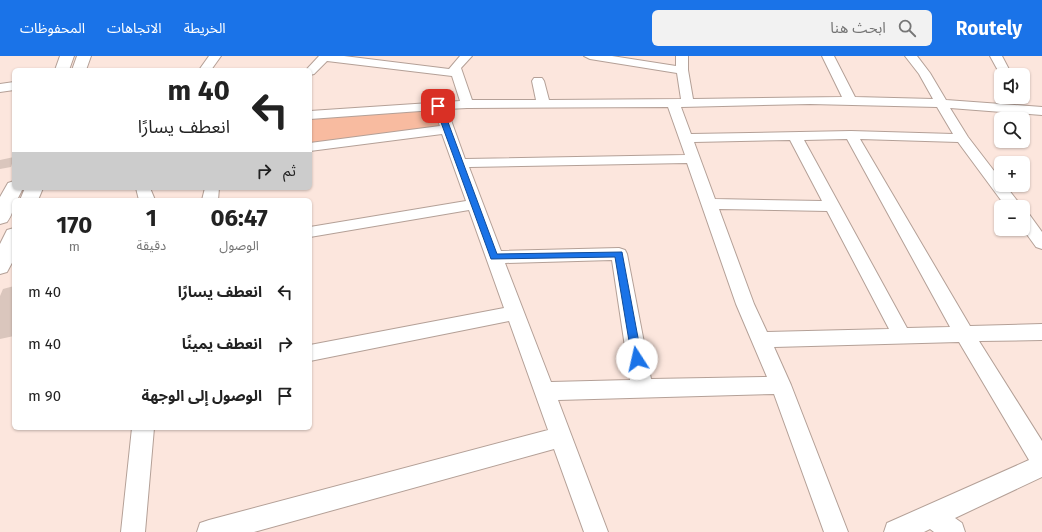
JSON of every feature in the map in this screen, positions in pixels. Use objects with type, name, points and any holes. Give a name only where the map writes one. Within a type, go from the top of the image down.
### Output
[{"type":"main road","points":[[63,68],[67,56]]},
{"type":"main road","points":[[80,68],[84,56]]},
{"type":"main road","points":[[0,218],[9,189]]},
{"type":"main road","points":[[0,267],[12,240]]},
{"type":"street","points":[[206,68],[215,56]]},
{"type":"street","points":[[312,70],[325,56],[456,73]]},
{"type":"street","points":[[466,56],[455,68],[467,104]]},
{"type":"street","points":[[590,56],[682,70]]},
{"type":"street","points":[[682,56],[681,103],[686,138],[745,304],[781,385],[836,532]]},
{"type":"street","points":[[828,56],[850,100]]},
{"type":"street","points":[[911,56],[962,138],[1009,200]]},
{"type":"street","points":[[996,56],[1002,68]]},
{"type":"street","points":[[538,81],[542,103]]},
{"type":"street","points":[[0,88],[12,86]]},
{"type":"street","points":[[312,115],[467,104],[681,103],[850,100],[941,103],[1042,111]]},
{"type":"street","points":[[1023,104],[1026,109]]},
{"type":"street","points":[[438,106],[596,532]]},
{"type":"street","points":[[312,147],[447,129]]},
{"type":"street","points":[[686,138],[851,135],[962,138]]},
{"type":"street","points":[[851,135],[964,334],[1042,461]]},
{"type":"street","points":[[795,136],[902,336]]},
{"type":"street","points":[[459,163],[694,160]]},
{"type":"street","points":[[312,232],[475,204]]},
{"type":"street","points":[[710,204],[832,206]]},
{"type":"street","points":[[1030,227],[1042,243]]},
{"type":"street","points":[[494,257],[619,254],[642,389]]},
{"type":"street","points":[[312,353],[515,313]]},
{"type":"street","points":[[761,340],[1042,332]]},
{"type":"street","points":[[543,391],[781,385]]},
{"type":"street","points":[[133,532],[143,430]]},
{"type":"street","points":[[209,532],[561,437]]},
{"type":"street","points":[[896,532],[1042,466]]},
{"type":"street","points":[[934,516],[953,532]]},
{"type":"shaded area","points":[[434,110],[440,126],[312,143],[312,117]]},
{"type":"building","points":[[12,157],[11,167],[0,169],[0,160]]},
{"type":"building","points":[[12,287],[12,336],[0,339],[0,296],[3,289]]},
{"type":"route","points":[[438,106],[494,257],[619,254],[637,359]]}]
